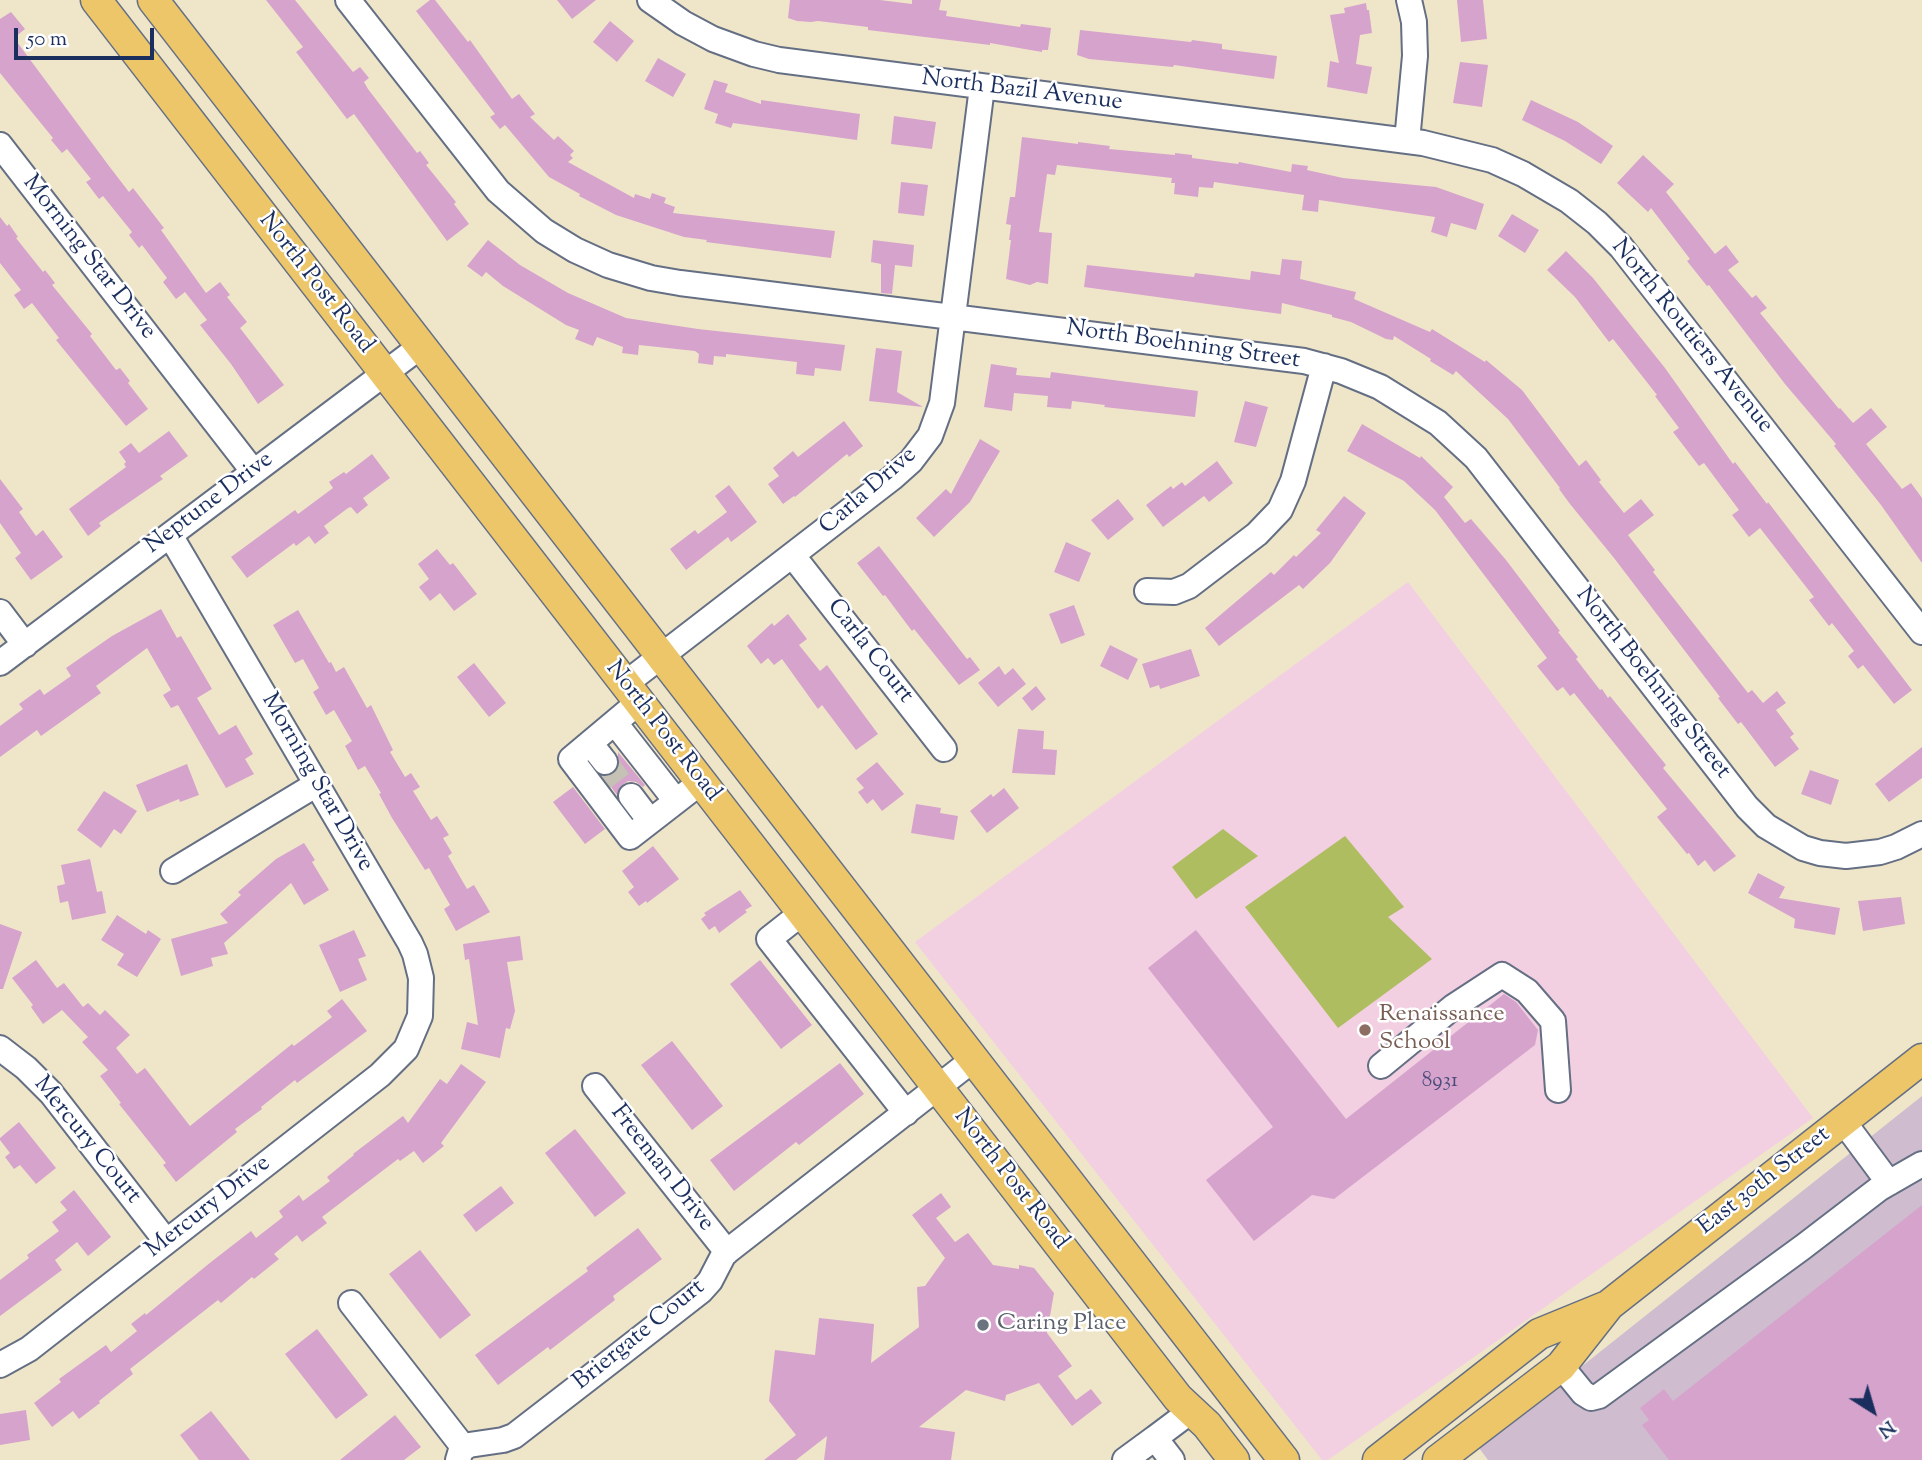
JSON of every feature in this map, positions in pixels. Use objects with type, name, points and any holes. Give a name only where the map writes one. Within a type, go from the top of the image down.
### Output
[{"type":"main road","name":"North Post Road","points":[[96,0],[1166,1382],[1207,1425],[1234,1460]]},
{"type":"main road","name":"North Post Road","points":[[153,0],[1284,1460]]},
{"type":"main road","name":"East 30th Street","points":[[1453,1456],[1561,1366],[1609,1305],[1922,1059]]},
{"type":"main road","name":"East 30th Street","points":[[1378,1460],[1539,1334],[1609,1305]]},
{"type":"street","name":"North Boehning Street","points":[[348,0],[498,191],[530,221],[575,250],[608,265],[658,280],[1284,358],[1324,366],[1380,387],[1438,423],[1488,472],[1747,807],[1773,831],[1803,848],[1846,856],[1863,856],[1888,850],[1922,834]]},
{"type":"street","name":"North Bazil Avenue","points":[[650,0],[697,31],[754,54],[796,63],[1407,141]]},
{"type":"street","points":[[1407,141],[1415,48],[1414,22],[1409,0]]},
{"type":"street","name":"Carla Drive","points":[[590,743],[615,723],[632,693],[662,656],[892,478],[911,461],[930,436],[942,403],[982,87]]},
{"type":"street","name":"North Routiers Avenue","points":[[1407,141],[1449,148],[1507,166],[1547,186],[1609,234],[1639,267],[1922,632]]},
{"type":"street","name":"Morning Star Drive","points":[[0,145],[253,471]]},
{"type":"street","name":"Neptune Drive","points":[[0,663],[421,346]]},
{"type":"street","points":[[1147,591],[1174,592],[1189,586],[1270,523],[1280,510],[1293,481],[1324,366]]},
{"type":"street","name":"Morning Star Drive","points":[[170,535],[415,954],[421,978],[421,1006],[418,1025],[410,1041]]},
{"type":"street","name":"Carla Court","points":[[793,555],[944,749]]},
{"type":"street","points":[[0,612],[25,645]]},
{"type":"street","points":[[615,723],[676,801]]},
{"type":"street","points":[[605,762],[590,743],[571,759],[630,837],[701,782]]},
{"type":"street","points":[[173,871],[317,784]]},
{"type":"street","points":[[631,796],[650,821]]},
{"type":"street","points":[[802,913],[769,939],[906,1113]]},
{"type":"street","points":[[1381,1066],[1453,1007],[1502,975],[1527,991],[1553,1021],[1558,1090]]},
{"type":"street","name":"Mercury Drive","points":[[0,1365],[22,1354],[380,1075],[394,1063],[410,1041]]},
{"type":"street","name":"Mercury Court","points":[[0,1048],[26,1068],[51,1093],[166,1241]]},
{"type":"street","name":"Briergate Court","points":[[461,1454],[475,1443],[514,1436],[701,1291],[727,1252],[974,1059]]},
{"type":"street","name":"Freeman Drive","points":[[595,1086],[727,1252]]},
{"type":"street","points":[[1843,1121],[1889,1183]]},
{"type":"street","points":[[1561,1366],[1583,1393],[1591,1398],[1599,1396],[1889,1183],[1922,1164]]},
{"type":"street","points":[[351,1303],[461,1454]]},
{"type":"street","points":[[1125,1460],[1191,1410]]},
{"type":"street","points":[[1155,1438],[1172,1460]]},
{"type":"shaded area","name":"Renaissance School","points":[[1408,582],[1813,1118],[1328,1460],[1322,1460],[915,942]]},
{"type":"shaded area","points":[[1922,1096],[1922,1460],[1488,1460],[1479,1448]]},
{"type":"green space","points":[[1223,829],[1258,856],[1196,899],[1172,867]]},
{"type":"green space","points":[[1345,836],[1404,907],[1388,917],[1432,959],[1338,1028],[1245,907]]},
{"type":"building","points":[[266,0],[295,0],[353,72],[360,67],[369,78],[364,82],[368,89],[417,153],[420,151],[429,163],[426,165],[456,202],[454,204],[469,224],[447,241],[354,114],[347,119],[296,52],[303,47]]},
{"type":"building","points":[[430,0],[435,0],[468,42],[470,40],[512,99],[519,94],[535,114],[530,117],[554,140],[558,136],[574,151],[570,155],[573,158],[568,162],[634,198],[635,194],[650,199],[652,193],[666,198],[664,203],[675,207],[673,213],[835,231],[831,258],[684,237],[616,215],[549,177],[505,125],[500,129],[490,117],[495,114],[416,11]]},
{"type":"building","points":[[557,0],[596,0],[572,19]]},
{"type":"building","points":[[790,0],[880,0],[912,4],[912,0],[941,0],[939,10],[947,11],[946,16],[1020,27],[1021,24],[1051,28],[1048,50],[1042,52],[990,43],[868,30],[868,27],[797,21],[788,18]]},
{"type":"building","points":[[1457,0],[1483,0],[1487,39],[1461,42]]},
{"type":"building","points":[[1366,3],[1372,33],[1360,35],[1356,64],[1372,67],[1367,94],[1327,87],[1330,61],[1339,63],[1330,15],[1345,13],[1344,8]]},
{"type":"building","points":[[11,12],[25,29],[14,38],[129,192],[133,188],[164,228],[161,230],[206,293],[220,282],[230,295],[227,297],[247,322],[240,328],[284,385],[258,404],[200,325],[207,320],[185,292],[176,299],[163,282],[167,278],[142,245],[139,248],[129,235],[132,232],[103,196],[99,199],[86,182],[91,179],[67,149],[62,153],[0,73],[0,19]]},
{"type":"building","points":[[610,21],[634,41],[617,62],[593,42]]},
{"type":"building","points":[[1080,30],[1192,40],[1222,44],[1222,49],[1277,56],[1274,79],[1174,65],[1089,59],[1077,55]]},
{"type":"building","points":[[658,58],[686,74],[673,97],[645,81]]},
{"type":"building","points":[[1460,62],[1488,65],[1482,107],[1453,103]]},
{"type":"building","points":[[714,80],[728,84],[725,92],[761,104],[761,100],[860,114],[857,140],[733,123],[731,128],[715,123],[718,114],[704,109]]},
{"type":"building","points":[[1531,100],[1578,122],[1613,146],[1601,164],[1565,141],[1522,120]]},
{"type":"building","points":[[894,116],[936,122],[932,149],[891,144]]},
{"type":"building","points":[[1022,137],[1110,146],[1109,149],[1192,155],[1192,158],[1239,162],[1291,172],[1292,164],[1308,166],[1307,170],[1343,178],[1436,187],[1484,204],[1476,230],[1451,223],[1447,237],[1431,232],[1435,217],[1319,200],[1318,212],[1302,210],[1304,195],[1214,182],[1213,188],[1199,187],[1198,197],[1174,194],[1175,183],[1171,183],[1172,178],[1057,165],[1055,175],[1047,174],[1039,232],[1052,233],[1048,284],[1037,282],[1030,285],[1006,279],[1011,225],[1006,224],[1010,197],[1015,197]]},
{"type":"building","points":[[1643,155],[1674,184],[1666,192],[1715,254],[1726,245],[1739,262],[1728,270],[1752,298],[1756,295],[1767,308],[1760,313],[1839,409],[1853,423],[1871,408],[1887,427],[1866,444],[1902,489],[1911,483],[1922,498],[1922,563],[1834,446],[1836,444],[1687,261],[1690,259],[1651,208],[1648,212],[1617,183]]},
{"type":"building","points":[[901,182],[928,185],[924,216],[898,213]]},
{"type":"building","points":[[1512,214],[1539,230],[1525,253],[1498,236]]},
{"type":"building","points":[[0,217],[7,226],[9,224],[18,237],[16,238],[43,272],[45,270],[55,283],[52,285],[92,334],[90,336],[116,370],[120,368],[148,409],[126,426],[56,340],[59,338],[32,303],[24,309],[14,295],[21,290],[0,263]]},
{"type":"building","points":[[488,240],[520,265],[568,293],[626,318],[698,329],[845,345],[841,371],[815,368],[814,376],[796,374],[797,362],[726,354],[726,357],[714,356],[713,365],[698,363],[699,354],[695,351],[639,345],[638,355],[622,353],[623,347],[597,337],[593,346],[575,339],[579,330],[566,325],[503,286],[486,272],[482,277],[467,266]]},
{"type":"building","points":[[873,240],[914,245],[912,267],[895,265],[892,294],[881,293],[881,264],[871,262]]},
{"type":"building","points":[[1566,251],[1593,278],[1665,368],[1733,464],[1735,462],[1767,504],[1768,502],[1912,690],[1894,704],[1863,665],[1858,669],[1848,656],[1854,651],[1832,623],[1829,626],[1809,600],[1814,597],[1760,528],[1749,537],[1732,515],[1739,510],[1704,463],[1699,466],[1673,432],[1679,428],[1655,396],[1657,395],[1613,339],[1609,342],[1575,297],[1547,270]]},
{"type":"building","points":[[1282,259],[1302,261],[1300,279],[1356,292],[1354,299],[1430,332],[1432,329],[1485,362],[1486,360],[1522,390],[1579,466],[1586,460],[1601,480],[1599,482],[1624,513],[1641,499],[1654,515],[1628,535],[1655,570],[1653,572],[1748,693],[1752,690],[1763,703],[1777,691],[1786,703],[1776,710],[1794,734],[1790,737],[1799,749],[1775,767],[1741,722],[1738,724],[1718,698],[1720,697],[1570,504],[1508,419],[1456,371],[1453,375],[1394,336],[1393,340],[1386,339],[1332,315],[1282,303],[1281,314],[1084,287],[1087,265],[1194,277],[1195,273],[1250,280],[1251,271],[1280,275]]},
{"type":"building","points":[[876,348],[902,351],[897,392],[923,407],[869,401]]},
{"type":"building","points":[[991,364],[1017,368],[1016,375],[1050,378],[1051,372],[1198,391],[1195,417],[1072,401],[1071,409],[1047,407],[1048,396],[1014,393],[1012,411],[984,407]]},
{"type":"building","points":[[1245,401],[1268,407],[1256,447],[1234,442]]},
{"type":"building","points":[[844,421],[863,446],[849,457],[847,454],[783,504],[768,484],[779,476],[773,468],[793,451],[798,457]]},
{"type":"building","points":[[1362,424],[1420,458],[1421,456],[1453,487],[1444,497],[1465,523],[1471,519],[1506,560],[1560,631],[1558,632],[1578,657],[1576,659],[1600,690],[1602,689],[1608,698],[1610,696],[1666,765],[1663,768],[1736,856],[1714,872],[1705,860],[1698,866],[1689,853],[1687,854],[1657,817],[1667,809],[1574,693],[1570,696],[1563,687],[1557,691],[1537,666],[1547,658],[1435,510],[1404,481],[1347,451]]},
{"type":"building","points":[[169,431],[188,456],[160,476],[163,479],[99,523],[101,526],[88,536],[69,509],[126,467],[126,462],[119,452],[131,443],[139,453]]},
{"type":"building","points":[[980,439],[1000,451],[970,502],[934,537],[916,518],[946,489],[951,494]]},
{"type":"building","points":[[372,454],[390,478],[363,498],[368,505],[357,514],[351,507],[348,508],[324,526],[329,533],[315,544],[309,536],[296,546],[294,543],[247,578],[231,557],[295,510],[298,514],[333,488],[329,482],[344,472],[346,474]]},
{"type":"building","points":[[1217,461],[1233,483],[1209,502],[1204,496],[1163,527],[1146,505],[1171,486],[1173,489],[1182,482],[1185,486]]},
{"type":"building","points":[[0,479],[23,509],[19,512],[36,536],[43,530],[63,557],[31,580],[15,558],[21,553],[0,523]]},
{"type":"building","points":[[729,485],[757,522],[731,542],[728,537],[686,570],[670,549],[695,530],[698,534],[727,512],[715,496]]},
{"type":"building","points":[[1344,496],[1366,513],[1330,563],[1303,589],[1299,585],[1219,646],[1205,628],[1271,572],[1274,575],[1294,555],[1296,557],[1321,533],[1316,530]]},
{"type":"building","points":[[1118,499],[1134,519],[1108,540],[1091,520]]},
{"type":"building","points":[[1066,542],[1091,553],[1079,582],[1054,572]]},
{"type":"building","points":[[879,546],[967,659],[970,657],[980,670],[959,685],[857,563]]},
{"type":"building","points":[[437,549],[450,565],[453,563],[477,594],[454,611],[440,593],[430,601],[419,587],[429,579],[418,564]]},
{"type":"building","points":[[1074,605],[1085,635],[1061,644],[1049,614]]},
{"type":"building","points":[[161,609],[177,638],[181,636],[212,689],[197,698],[219,735],[236,725],[253,754],[245,759],[254,774],[226,788],[178,705],[171,708],[163,695],[171,690],[147,648],[96,686],[101,693],[41,736],[37,730],[0,757],[0,726],[23,709],[19,704],[40,689],[44,695],[71,676],[66,668],[112,636]]},
{"type":"building","points":[[298,610],[329,663],[331,662],[336,672],[344,667],[367,708],[371,705],[393,750],[390,752],[405,777],[411,773],[420,787],[413,791],[431,820],[437,816],[449,835],[443,838],[452,853],[448,856],[467,889],[474,885],[490,912],[456,931],[444,909],[450,905],[429,868],[425,870],[392,818],[365,766],[358,770],[345,746],[352,741],[334,710],[326,715],[313,692],[319,688],[303,659],[295,663],[273,625]]},
{"type":"building","points":[[788,614],[807,639],[799,645],[820,671],[827,665],[878,734],[856,750],[822,705],[818,709],[782,659],[774,665],[768,658],[761,664],[747,646],[772,623],[774,626]]},
{"type":"building","points":[[1110,645],[1138,659],[1128,680],[1100,666]]},
{"type":"building","points":[[1191,649],[1200,676],[1160,689],[1159,685],[1150,688],[1142,664]]},
{"type":"building","points":[[474,663],[506,703],[489,717],[457,677]]},
{"type":"building","points":[[999,666],[1005,675],[1013,668],[1026,684],[998,707],[978,683]]},
{"type":"building","points":[[1036,686],[1046,699],[1032,711],[1022,698]]},
{"type":"building","points":[[1018,729],[1044,731],[1043,749],[1057,750],[1055,775],[1012,773]]},
{"type":"building","points":[[1922,747],[1922,778],[1889,802],[1875,784]]},
{"type":"building","points":[[618,752],[645,785],[643,787],[628,781],[622,785],[617,795],[603,776],[614,774],[618,768]]},
{"type":"building","points":[[877,762],[904,794],[882,811],[873,799],[867,804],[858,792],[864,788],[856,779]]},
{"type":"building","points":[[187,764],[199,795],[180,802],[179,799],[147,812],[136,785]]},
{"type":"building","points":[[1810,770],[1839,780],[1831,805],[1801,794]]},
{"type":"building","points":[[573,787],[605,829],[585,844],[553,802]]},
{"type":"building","points":[[1004,788],[1019,808],[987,833],[970,811],[991,794],[993,797]]},
{"type":"building","points":[[104,791],[137,811],[121,834],[114,829],[101,848],[77,830]]},
{"type":"building","points":[[916,804],[941,808],[940,813],[958,816],[954,840],[911,833]]},
{"type":"building","points":[[304,843],[329,890],[304,905],[291,883],[224,943],[228,954],[211,958],[213,966],[181,976],[171,939],[228,923],[220,914],[241,895],[238,892],[276,859]]},
{"type":"building","points":[[653,846],[679,879],[639,906],[628,892],[634,887],[622,871]]},
{"type":"building","points":[[90,859],[97,892],[102,891],[106,913],[72,920],[68,901],[60,903],[57,886],[65,884],[61,865]]},
{"type":"building","points":[[1758,873],[1785,887],[1779,898],[1840,908],[1835,935],[1794,928],[1795,919],[1748,893]]},
{"type":"building","points":[[740,890],[752,906],[719,933],[715,926],[709,930],[701,919],[706,915],[704,913]]},
{"type":"building","points":[[1901,897],[1905,924],[1863,931],[1858,901]]},
{"type":"building","points":[[117,915],[146,934],[148,930],[161,939],[137,977],[117,965],[124,954],[101,940]]},
{"type":"building","points":[[0,924],[22,932],[3,989],[0,989]]},
{"type":"building","points":[[354,930],[366,956],[358,959],[367,980],[340,992],[319,945]]},
{"type":"building","points":[[1196,930],[1346,1119],[1504,994],[1516,1002],[1538,1030],[1535,1045],[1334,1199],[1312,1195],[1254,1241],[1206,1180],[1273,1127],[1148,968]]},
{"type":"building","points":[[520,936],[523,960],[507,962],[515,1011],[510,1029],[506,1028],[500,1058],[461,1049],[467,1022],[478,1025],[469,959],[465,960],[463,944]]},
{"type":"building","points":[[36,960],[57,988],[64,983],[83,1007],[88,1003],[100,1015],[105,1010],[130,1035],[116,1048],[137,1074],[145,1068],[190,1126],[292,1044],[294,1046],[332,1017],[327,1011],[342,999],[367,1031],[297,1083],[295,1080],[176,1182],[163,1165],[166,1163],[100,1076],[108,1070],[82,1042],[88,1037],[62,1010],[43,1024],[31,1007],[33,1005],[12,978]]},
{"type":"building","points":[[760,960],[812,1025],[781,1049],[730,984]]},
{"type":"building","points":[[672,1041],[723,1106],[692,1130],[641,1065]]},
{"type":"building","points":[[840,1063],[864,1094],[799,1145],[796,1142],[734,1191],[710,1160]]},
{"type":"building","points":[[461,1064],[486,1082],[441,1143],[444,1146],[423,1163],[414,1151],[400,1161],[398,1159],[322,1217],[327,1223],[302,1242],[297,1235],[274,1254],[279,1259],[221,1303],[218,1300],[130,1369],[133,1374],[99,1401],[100,1403],[79,1419],[73,1411],[52,1427],[34,1403],[61,1382],[59,1379],[106,1345],[111,1352],[137,1331],[131,1324],[251,1231],[256,1238],[283,1217],[279,1211],[299,1195],[303,1201],[330,1181],[327,1177],[403,1116],[408,1123],[440,1079],[447,1084]]},
{"type":"building","points":[[19,1122],[56,1168],[36,1184],[20,1165],[14,1169],[5,1157],[10,1153],[0,1140]]},
{"type":"building","points":[[575,1129],[626,1193],[595,1217],[545,1153]]},
{"type":"building","points":[[501,1186],[514,1203],[476,1232],[463,1215]]},
{"type":"building","points":[[74,1190],[111,1237],[88,1256],[77,1242],[55,1260],[62,1270],[0,1316],[0,1280],[59,1231],[52,1222],[67,1210],[60,1202]]},
{"type":"building","name":"Caring Place","points":[[941,1193],[951,1207],[936,1218],[955,1242],[968,1233],[993,1265],[1034,1268],[1054,1293],[1047,1333],[1072,1366],[1058,1376],[1076,1400],[1091,1389],[1102,1403],[1072,1426],[1039,1383],[1006,1395],[1005,1401],[966,1390],[919,1427],[955,1432],[951,1460],[824,1460],[827,1436],[796,1460],[764,1460],[796,1435],[769,1401],[775,1350],[815,1355],[819,1318],[874,1324],[871,1363],[919,1327],[917,1287],[925,1286],[945,1258],[912,1215]]},
{"type":"building","points":[[1922,1205],[1922,1460],[1669,1460],[1642,1425],[1649,1420],[1640,1408],[1664,1389],[1673,1401]]},
{"type":"building","points":[[638,1228],[662,1259],[613,1296],[615,1300],[550,1350],[548,1347],[498,1385],[475,1355],[588,1271],[586,1268]]},
{"type":"building","points":[[420,1250],[471,1315],[440,1339],[389,1274]]},
{"type":"building","points":[[317,1329],[368,1395],[336,1419],[285,1354]]},
{"type":"building","points":[[26,1410],[30,1440],[0,1445],[0,1414]]},
{"type":"building","points":[[211,1411],[250,1460],[199,1460],[180,1435]]},
{"type":"building","points":[[395,1415],[421,1447],[404,1460],[340,1460]]},
{"type":"tunnel","points":[[605,762],[631,796]]},
{"type":"place","name":"Renaissance School","points":[[1365,1030]]},
{"type":"place","name":"Caring Place","points":[[983,1325]]}]
